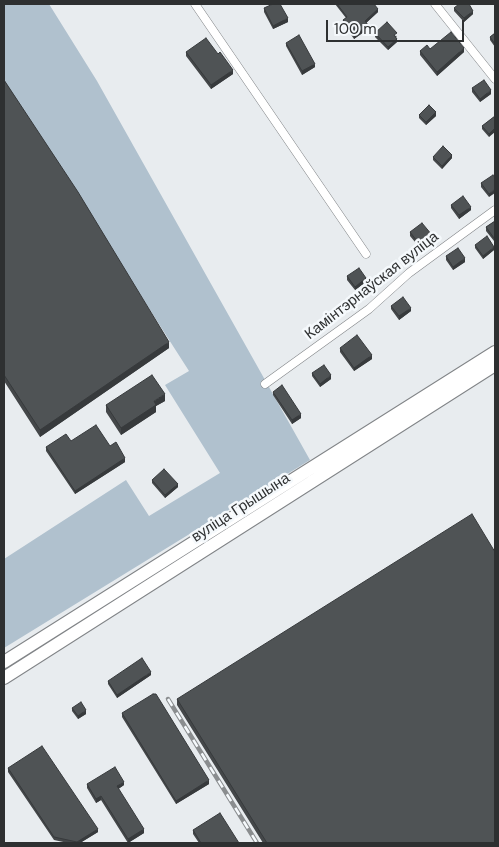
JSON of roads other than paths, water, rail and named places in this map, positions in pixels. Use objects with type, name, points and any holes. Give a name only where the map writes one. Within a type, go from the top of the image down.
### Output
[{"type":"main road","name":"вуліца Грышына","points":[[4,662],[495,352]]},
{"type":"main road","name":"вуліца Грышына","points":[[4,678],[495,365]]},
{"type":"street","points":[[195,4],[366,254]]},
{"type":"street","points":[[435,4],[495,78]]},
{"type":"street","name":"Камінтэрнаўская вуліца","points":[[266,384],[370,309],[409,273],[495,210]]},
{"type":"railway","points":[[168,699],[257,843]]}]
